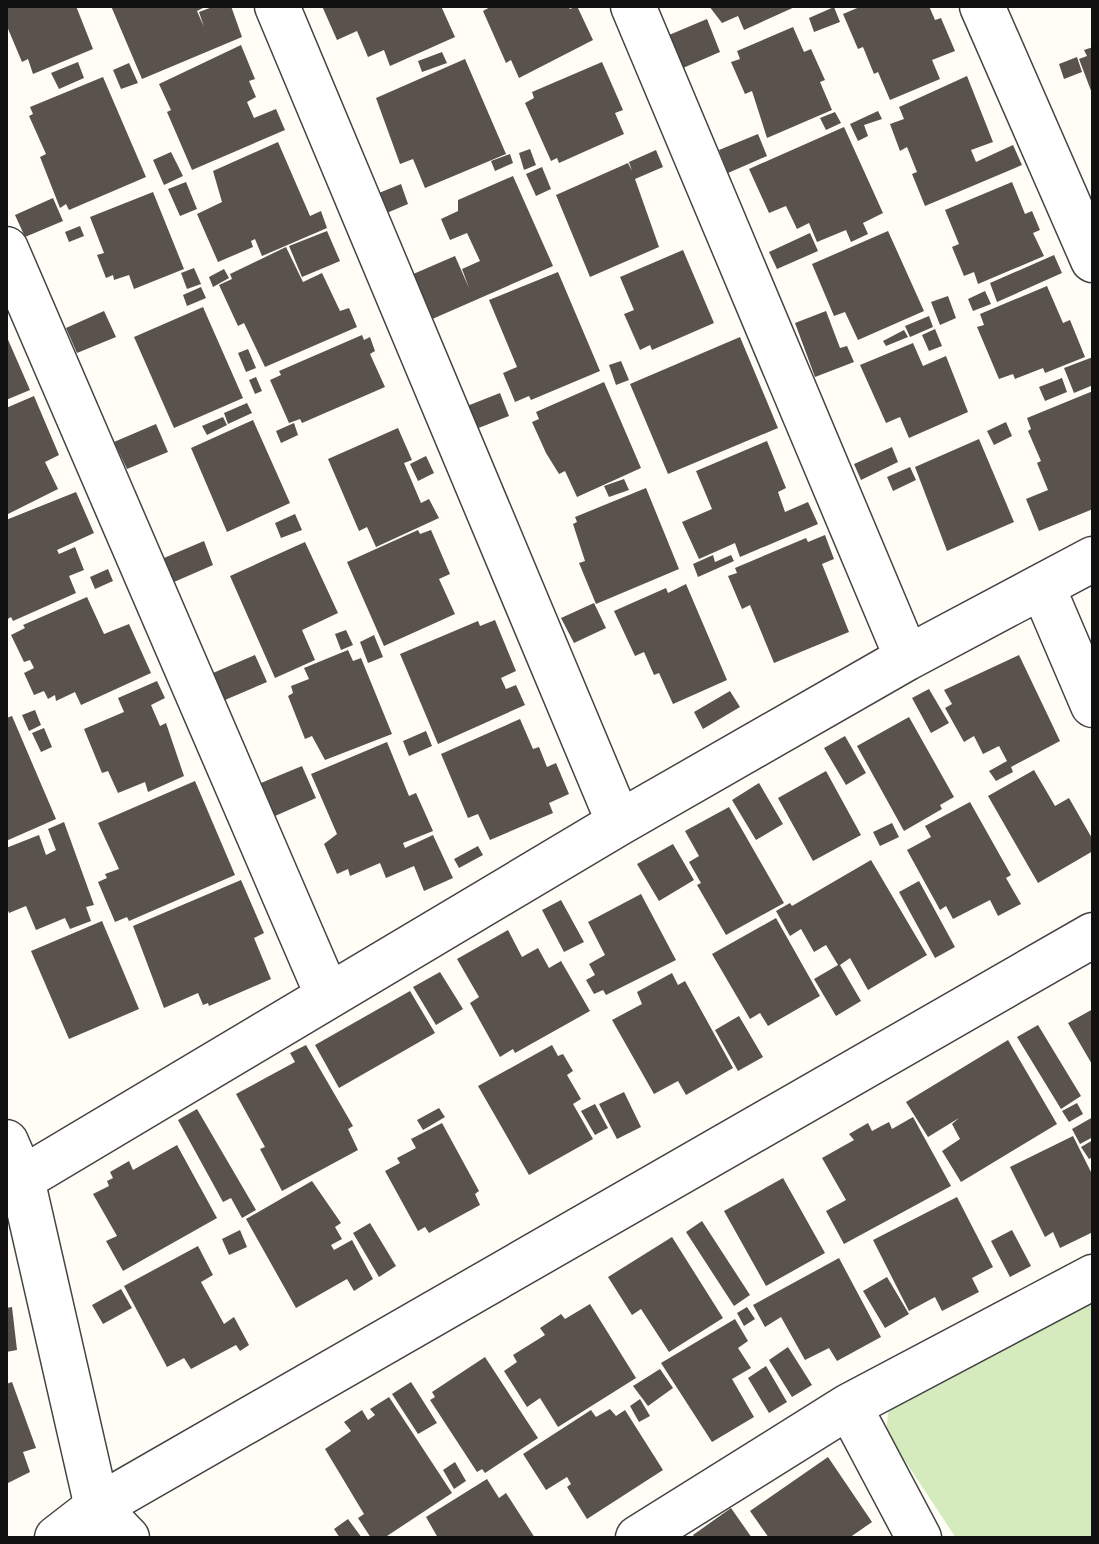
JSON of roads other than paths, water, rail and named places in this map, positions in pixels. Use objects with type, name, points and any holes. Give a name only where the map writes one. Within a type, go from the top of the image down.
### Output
[{"type":"street","points":[[277,6],[619,823]]},
{"type":"street","points":[[633,6],[907,658]]},
{"type":"street","points":[[982,6],[1081,198],[1093,260]]},
{"type":"street","points":[[6,249],[327,994]]},
{"type":"street","points":[[127,1538],[97,1507],[14,1160],[327,994],[907,658],[1093,559]]},
{"type":"street","points":[[1043,588],[1093,705]]},
{"type":"street","points":[[57,1538],[97,1507],[1093,935]]},
{"type":"street","points":[[638,1538],[849,1406],[1093,1277]]},
{"type":"street","points":[[849,1406],[919,1538]]}]
